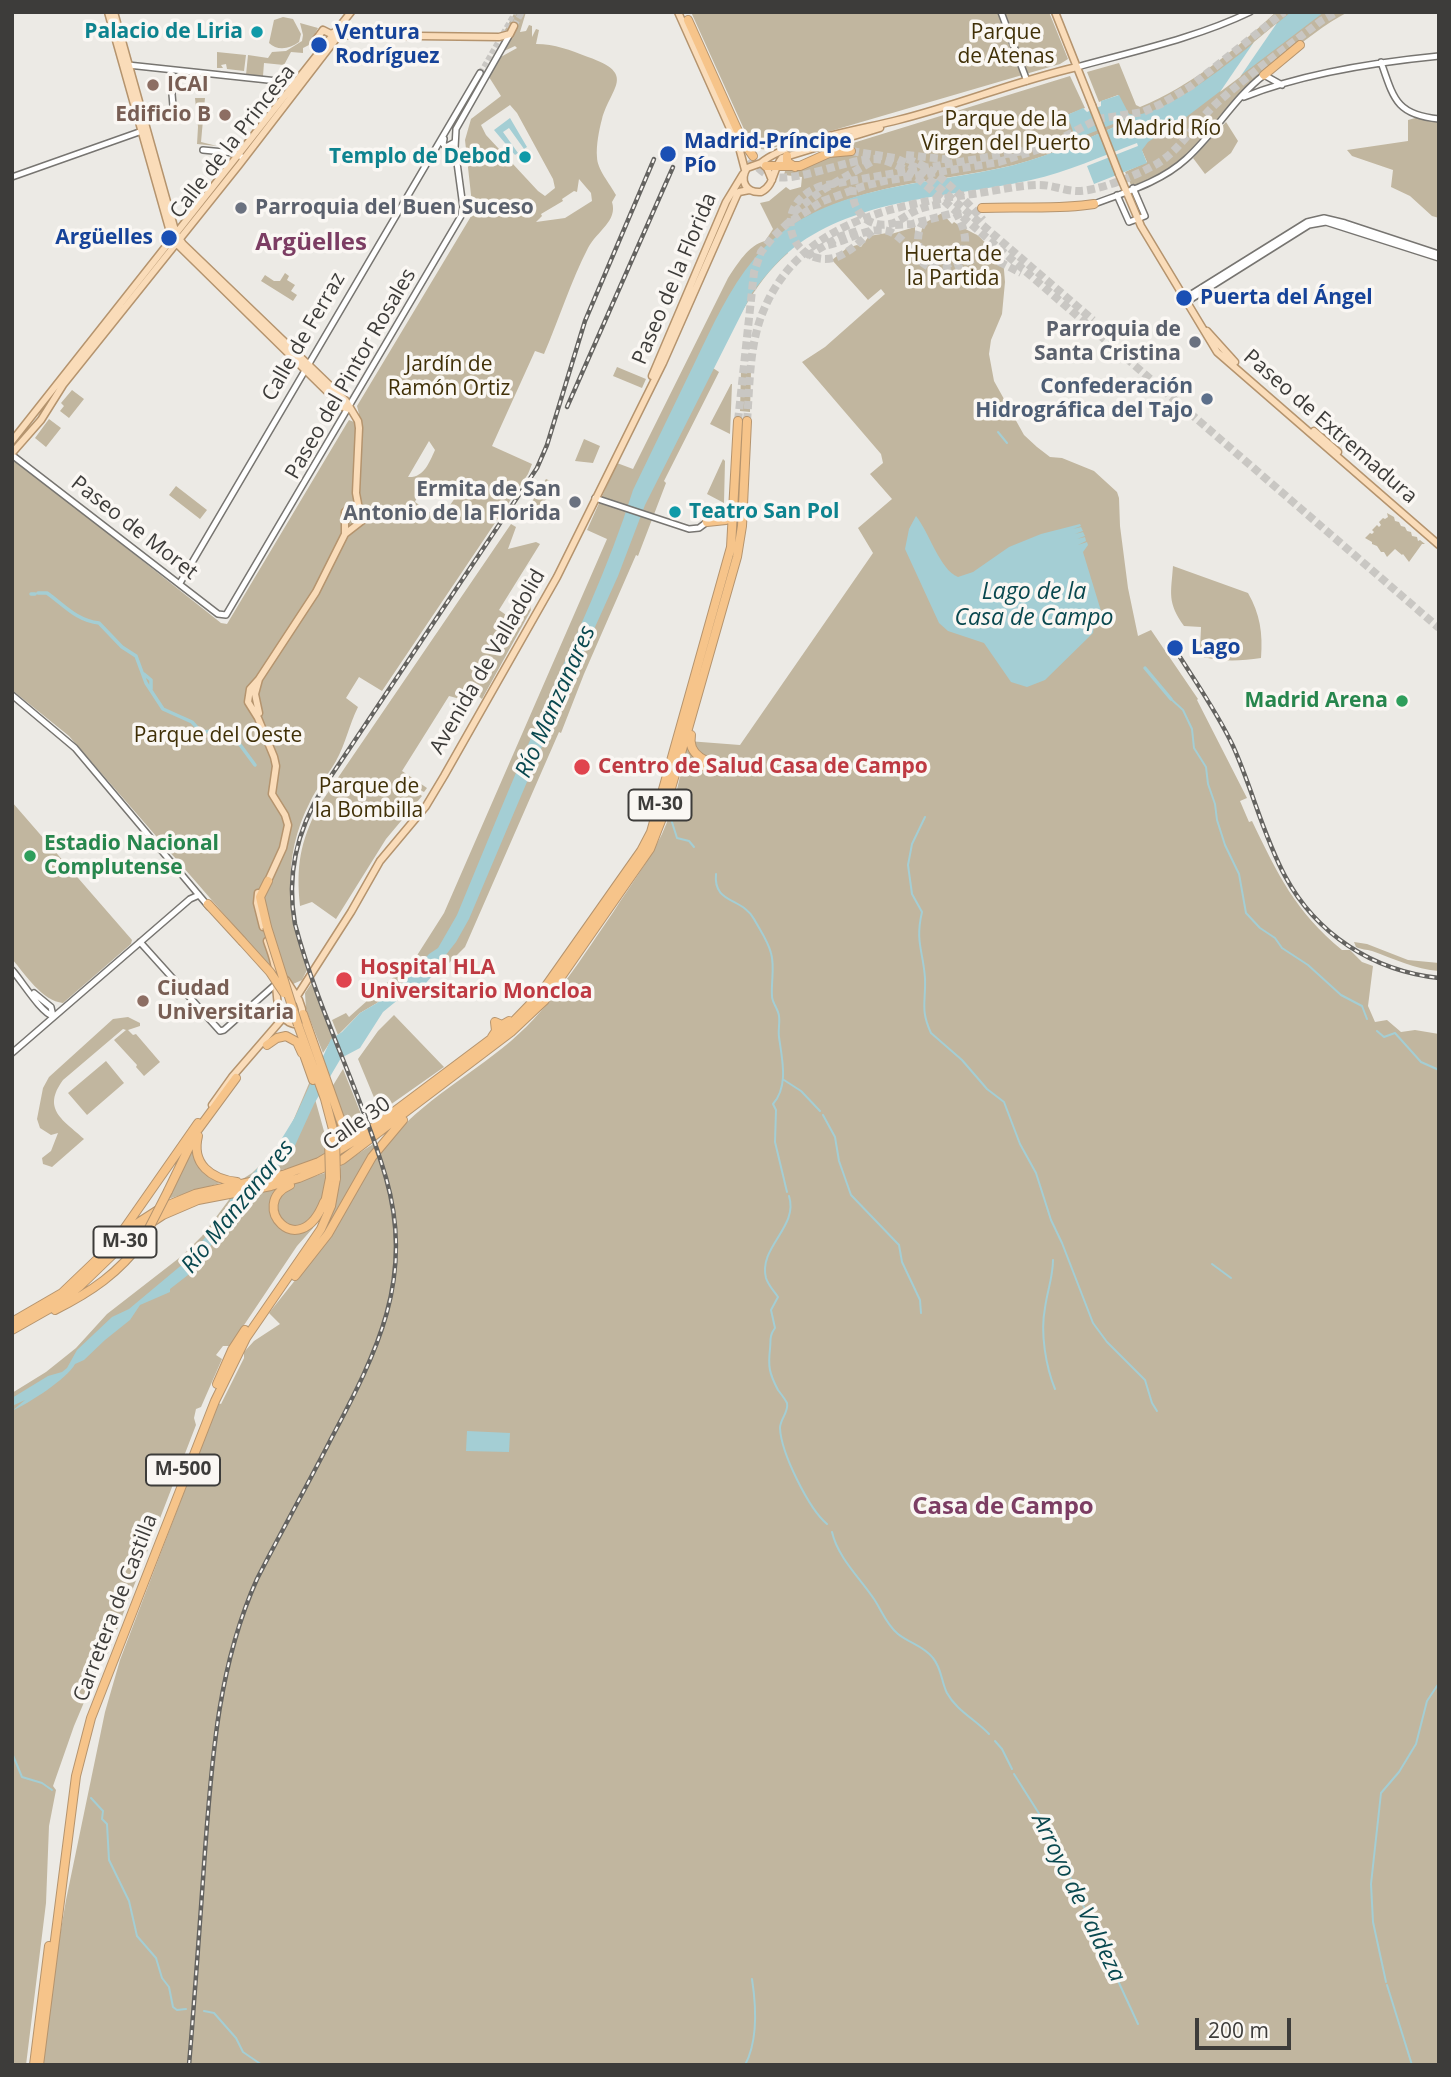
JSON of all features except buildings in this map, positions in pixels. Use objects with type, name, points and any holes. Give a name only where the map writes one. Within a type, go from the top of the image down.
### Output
[{"type":"highway","points":[[686,16],[742,141],[753,156]]},
{"type":"highway","points":[[689,35],[738,139],[753,156]]},
{"type":"highway","points":[[1264,75],[1300,45]]},
{"type":"highway","points":[[768,163],[795,167],[829,153],[851,151]]},
{"type":"highway","points":[[787,156],[787,162],[795,167]]},
{"type":"highway","points":[[982,208],[1064,208],[1094,204]]},
{"type":"highway","name":"M-30","points":[[368,1131],[492,1037],[496,1031],[495,1022],[504,1025],[529,1008],[647,840],[659,810],[726,570],[734,527],[742,421],[742,526],[737,557],[664,813],[650,849],[545,1000],[532,1015],[462,1069]]},
{"type":"highway","points":[[707,522],[721,522],[729,518],[736,475]]},
{"type":"highway","points":[[707,522],[722,527],[727,533],[729,541],[726,570]]},
{"type":"highway","points":[[684,763],[723,768],[709,762],[691,748],[690,739],[701,686]]},
{"type":"highway","points":[[647,840],[662,783]]},
{"type":"highway","name":"M-500","points":[[270,878],[260,897],[260,905],[294,1020]]},
{"type":"highway","name":"M-500","points":[[208,904],[279,984],[317,1083]]},
{"type":"highway","points":[[294,1020],[316,1046],[343,1127],[351,1133],[368,1131]]},
{"type":"highway","name":"Carretera de Castilla","points":[[74,1776],[91,1718],[215,1401],[246,1338],[321,1229],[331,1206],[332,1138],[323,1101],[294,1020]]},
{"type":"highway","points":[[267,1045],[282,1036],[291,1038],[297,1042],[308,1059]]},
{"type":"highway","points":[[257,1321],[328,1234],[355,1183],[389,1135],[462,1069]]},
{"type":"highway","name":"Calle 30","points":[[12,1330],[80,1286],[134,1234],[154,1220],[198,1200],[271,1186],[299,1178],[342,1160],[462,1069]]},
{"type":"highway","points":[[39,1315],[55,1310],[98,1287],[125,1264],[143,1240],[186,1150],[236,1078]]},
{"type":"highway","points":[[211,1112],[197,1138],[196,1146],[201,1165],[218,1179],[244,1183]]},
{"type":"highway","points":[[90,1268],[127,1225],[198,1123]]},
{"type":"highway","name":"Calle 30","points":[[12,1322],[56,1297],[130,1228],[161,1208],[195,1194],[283,1175],[320,1162],[368,1131]]},
{"type":"highway","points":[[332,1179],[318,1216],[308,1227],[293,1230],[276,1219],[273,1205],[282,1188],[342,1160]]},
{"type":"highway","name":"Carretera de Castilla","points":[[34,2065],[69,1807],[87,1715],[226,1362],[314,1230],[326,1204],[332,1179]]},
{"type":"highway","name":"Carretera de Castilla","points":[[39,2065],[69,1807]]},
{"type":"main road","points":[[108,12],[175,239],[307,367],[358,421],[360,438],[356,493],[363,520],[345,534],[316,592],[250,689],[250,706],[263,729]]},
{"type":"main road","points":[[114,12],[175,239]]},
{"type":"main road","name":"Calle de la Princesa","points":[[241,156],[338,33],[351,12]]},
{"type":"main road","points":[[678,12],[740,151],[743,181],[749,190],[761,192],[770,186],[772,180],[768,163]]},
{"type":"main road","points":[[1001,12],[1027,81]]},
{"type":"main road","name":"Paseo de Extremadura","points":[[1055,12],[1119,174],[1217,352],[1439,543]]},
{"type":"main road","points":[[744,172],[751,165],[780,160],[898,120],[1178,39],[1250,12]]},
{"type":"main road","points":[[447,131],[444,147],[455,142],[456,129],[468,104],[514,26]]},
{"type":"main road","points":[[324,50],[315,41],[323,30],[331,34],[499,37],[510,34]]},
{"type":"main road","name":"Calle de la Princesa","points":[[12,441],[324,50]]},
{"type":"main road","points":[[1240,99],[1282,85],[1381,62],[1439,56]]},
{"type":"main road","points":[[1381,62],[1401,106],[1412,115],[1439,120]]},
{"type":"main road","points":[[128,65],[296,83]]},
{"type":"main road","points":[[170,70],[173,106]]},
{"type":"main road","name":"Calle de Ferraz","points":[[180,583],[481,72]]},
{"type":"main road","points":[[1094,204],[1165,175],[1186,159],[1264,75],[1282,85]]},
{"type":"main road","points":[[753,156],[768,163],[856,129],[898,120]]},
{"type":"main road","points":[[12,177],[142,131]]},
{"type":"main road","name":"Paseo del Pintor Rosales","points":[[228,612],[462,213],[455,142]]},
{"type":"main road","points":[[203,150],[241,156]]},
{"type":"main road","name":"Paseo de la Florida","points":[[643,400],[657,360],[726,202],[744,172]]},
{"type":"main road","points":[[1117,195],[1129,222],[1141,217],[1138,189],[1143,184]]},
{"type":"main road","name":"Paseo de la Florida","points":[[596,498],[663,363],[737,195],[749,190]]},
{"type":"main road","points":[[1129,190],[1138,198]]},
{"type":"main road","points":[[1186,300],[1309,225],[1320,222],[1439,256]]},
{"type":"main road","name":"Calle de la Princesa","points":[[12,454],[41,420],[63,385],[175,239]]},
{"type":"main road","name":"Paseo de Moret","points":[[12,454],[221,617],[228,612]]},
{"type":"main road","points":[[12,460],[21,460]]},
{"type":"main road","points":[[345,534],[344,515],[356,493]]},
{"type":"main road","points":[[596,498],[689,529],[699,528],[707,522]]},
{"type":"main road","name":"Avenida de Valladolid","points":[[294,1020],[293,992],[351,912],[380,861],[426,806],[547,596],[596,498]]},
{"type":"main road","points":[[348,509],[359,509]]},
{"type":"main road","points":[[345,521],[354,526]]},
{"type":"main road","points":[[236,1078],[294,1020],[293,992],[283,974],[262,897],[283,848],[288,825],[272,794],[275,762],[254,700],[259,678]]},
{"type":"main road","points":[[12,695],[75,748],[275,984]]},
{"type":"main road","points":[[270,878],[260,888],[257,903],[276,973],[275,984],[279,1000],[294,1020]]},
{"type":"main road","points":[[190,885],[197,888],[293,992]]},
{"type":"main road","points":[[12,1053],[197,894]]},
{"type":"main road","points":[[140,942],[220,1031],[275,984],[281,981],[293,992]]},
{"type":"main road","points":[[12,970],[51,1007],[53,1016]]},
{"type":"main road","points":[[27,986],[44,1013],[53,1016]]},
{"type":"main road","points":[[279,1000],[286,993],[293,992]]},
{"type":"main road","points":[[35,993],[56,1006],[69,1003]]},
{"type":"main road","points":[[37,1003],[42,1027]]},
{"type":"main road","points":[[198,1123],[232,1077],[294,1020]]},
{"type":"green space","name":"Parque del Oeste","points":[[515,12],[526,12],[520,32],[526,31],[529,25],[532,26],[532,37],[536,29],[539,30],[536,44],[569,50],[612,69],[617,82],[602,119],[597,157],[604,176],[616,195],[612,202],[612,215],[588,248],[544,354],[535,351],[492,446],[532,464],[528,474],[382,691],[359,677],[346,698],[358,707],[339,754],[316,791],[301,823],[291,864],[292,905],[308,968],[302,980],[293,984],[287,977],[281,960],[270,967],[69,736],[12,690],[12,462],[18,462],[221,623],[227,624],[347,423],[349,420],[354,422],[359,414],[357,406],[473,213],[465,140],[471,119],[501,96],[489,77],[499,58],[517,48],[515,46],[504,51],[506,34],[502,35]],"holes":[[[510,105],[553,179],[555,188],[545,196],[538,191],[486,135],[481,125]],[[579,179],[591,193],[592,201],[565,218],[536,222],[541,214],[574,191],[577,192]],[[429,441],[435,450],[428,465],[418,475],[408,477]],[[436,482],[455,498],[441,518],[415,502],[422,484]]]},
{"type":"green space","name":"Parque de Atenas","points":[[691,12],[1049,12],[1068,59],[1060,64],[769,149],[759,149],[748,138]]},
{"type":"green space","name":"Madrid Río","points":[[1276,12],[1348,12],[1315,33],[1252,81],[1180,161],[1148,182],[1131,185],[1125,172],[1147,162],[1118,95],[1099,102],[1087,72],[1119,63],[1136,105],[1140,107],[1195,78],[1245,40]]},
{"type":"green space","points":[[283,17],[293,19],[301,34],[299,42],[288,48],[272,46],[269,43],[274,20]]},
{"type":"green space","points":[[300,23],[318,28],[309,45],[303,48],[303,53],[291,52],[284,65],[264,63],[263,76],[246,75],[248,55],[268,58],[272,52],[286,51],[302,41]]},
{"type":"green space","points":[[217,52],[246,55],[244,71],[227,69],[226,64],[221,65],[223,68],[217,68]]},
{"type":"green space","name":"Parque de la Virgen del Puerto","points":[[1070,76],[1085,108],[1067,115],[1128,118],[1129,121],[1029,161],[871,192],[816,213],[789,228],[788,253],[754,292],[713,368],[719,372],[664,481],[666,483],[638,556],[636,555],[561,733],[559,732],[465,947],[439,973],[423,960],[405,981],[360,1013],[338,1035],[332,1020],[346,1013],[349,1017],[416,957],[444,913],[607,539],[587,530],[617,463],[633,469],[728,278],[744,256],[765,241],[773,229],[760,203],[769,201],[786,187],[790,190],[801,187],[802,177],[784,175],[785,171],[804,169],[829,156],[852,154],[853,143]]},
{"type":"green space","points":[[195,98],[205,98],[201,142],[217,146],[197,144]]},
{"type":"green space","points":[[1419,117],[1439,119],[1439,218],[1432,216],[1410,196],[1391,187],[1393,170],[1352,156],[1347,150],[1408,141],[1408,120]]},
{"type":"green space","points":[[1226,122],[1238,141],[1231,153],[1205,174],[1193,158]]},
{"type":"green space","name":"Casa de Campo","points":[[942,213],[952,224],[954,222],[981,238],[993,250],[991,258],[994,258],[995,251],[1003,258],[1005,282],[1002,314],[991,340],[989,354],[994,381],[1024,435],[1037,447],[1050,457],[1062,458],[1094,471],[1117,492],[1128,588],[1138,636],[1151,630],[1198,699],[1247,798],[1240,801],[1249,822],[1252,821],[1289,891],[1312,921],[1342,950],[1350,950],[1362,962],[1373,966],[1368,1006],[1375,1022],[1387,1020],[1401,1032],[1415,1030],[1439,1034],[1439,2065],[43,2065],[66,1900],[105,1712],[120,1660],[218,1403],[221,1404],[244,1358],[244,1352],[254,1341],[280,1324],[269,1313],[304,1269],[334,1204],[341,1165],[373,1144],[378,1156],[407,1122],[511,1041],[554,996],[657,844],[671,812],[688,741],[740,745],[873,553],[858,528],[892,499],[870,474],[883,463],[881,454],[802,362],[825,347],[885,294],[881,289],[868,300],[832,260],[847,248],[857,245],[861,247],[869,236],[888,235],[915,227],[915,233],[921,233],[923,224]]},
{"type":"green space","points":[[285,273],[289,276],[287,280],[295,285],[291,291],[297,295],[293,301],[261,281],[265,275],[274,281],[280,281]]},
{"type":"green space","points":[[617,367],[646,379],[642,388],[613,376]]},
{"type":"green space","points":[[741,371],[751,371],[750,412],[740,411]]},
{"type":"green space","points":[[732,384],[730,434],[710,424]]},
{"type":"green space","points":[[72,390],[84,399],[69,418],[60,411],[64,406],[61,403]]},
{"type":"green space","points":[[49,419],[61,428],[46,447],[35,438]]},
{"type":"green space","points":[[584,439],[600,446],[593,463],[575,461]]},
{"type":"green space","points":[[723,459],[725,461],[724,503],[707,494]]},
{"type":"green space","points":[[546,479],[555,483],[553,491],[535,513],[520,521]]},
{"type":"green space","points":[[176,486],[207,510],[200,519],[169,495]]},
{"type":"green space","points":[[1387,513],[1411,532],[1412,536],[1417,537],[1418,541],[1425,544],[1422,544],[1409,562],[1395,549],[1387,557],[1365,538],[1374,532],[1372,530],[1377,525],[1381,525],[1379,522],[1388,517]]},
{"type":"green space","name":"Parque de la Bombilla","points":[[511,524],[516,527],[508,549],[536,542],[540,544],[499,610],[509,617],[530,606],[531,610],[482,699],[477,695],[464,700],[449,696],[402,771],[427,788],[424,792],[420,790],[418,793],[422,796],[386,839],[336,919],[312,902],[300,906],[301,855],[318,807]]},
{"type":"green space","points":[[1173,566],[1248,593],[1260,624],[1261,658],[1218,660],[1203,657],[1200,651],[1201,627],[1184,626],[1173,604]]},
{"type":"green space","points":[[12,802],[132,940],[131,944],[63,1003],[41,992],[12,959]]},
{"type":"green space","points":[[1354,942],[1367,944],[1408,960],[1439,963],[1439,971],[1413,966],[1358,948]]},
{"type":"green space","points":[[313,981],[333,1038],[323,1053],[306,1009],[305,993]]},
{"type":"green space","points":[[394,1015],[444,1067],[380,1112],[358,1059],[378,1031]]},
{"type":"green space","points":[[128,1017],[140,1023],[140,1026],[128,1030],[133,1035],[136,1034],[160,1062],[144,1076],[114,1040],[126,1030],[123,1029],[63,1080],[54,1099],[55,1107],[63,1120],[84,1139],[52,1167],[43,1164],[42,1158],[51,1151],[58,1133],[51,1135],[40,1128],[37,1119],[43,1088],[49,1077],[113,1019]]},
{"type":"green space","points":[[106,1061],[124,1083],[87,1115],[68,1093]]},
{"type":"green space","points":[[343,1069],[365,1124],[358,1131],[346,1127],[332,1087]]},
{"type":"green space","points":[[310,1081],[328,1154],[306,1164],[241,1180],[278,1148]]},
{"type":"green space","points":[[193,1144],[205,1172],[220,1183],[168,1199]]},
{"type":"green space","points":[[328,1172],[324,1196],[313,1228],[297,1246],[230,1346],[223,1346],[216,1355],[222,1359],[201,1407],[196,1409],[196,1425],[108,1653],[101,1662],[74,1726],[53,1786],[56,1790],[49,1826],[46,1903],[26,2065],[12,2065],[12,1393],[46,1372],[76,1348],[107,1314],[183,1255],[202,1236],[231,1197],[275,1189]]},
{"type":"water","name":"Río Manzanares","points":[[1291,12],[1324,12],[1185,118],[1148,142],[1142,150],[1147,163],[1094,184],[1087,166],[1138,146],[1137,143],[1044,177],[882,207],[826,228],[800,243],[774,266],[752,293],[645,505],[618,576],[554,718],[469,919],[445,956],[444,962],[426,983],[413,988],[383,1012],[360,1048],[341,1058],[314,1104],[292,1152],[280,1165],[264,1191],[239,1211],[211,1245],[201,1262],[170,1289],[170,1292],[140,1305],[130,1320],[84,1360],[75,1364],[56,1383],[12,1411],[25,1400],[12,1406],[12,1398],[48,1376],[62,1372],[77,1350],[112,1317],[129,1309],[184,1263],[227,1211],[231,1197],[276,1148],[295,1117],[331,1039],[342,1032],[360,1013],[405,981],[429,954],[438,948],[457,915],[590,603],[633,490],[722,308],[754,259],[780,234],[810,215],[841,201],[875,191],[1029,161],[1129,121],[1128,118],[1076,139],[1067,115],[1083,108],[1087,112],[1101,106],[1101,101],[1119,95],[1129,114],[1145,113],[1165,105],[1212,75]]},
{"type":"water","points":[[510,118],[527,147],[524,149],[509,128],[503,132],[518,153],[515,155],[494,130]]},
{"type":"water","name":"Lago de la Casa de Campo","points":[[916,516],[940,559],[958,577],[973,572],[1009,547],[1041,534],[1080,524],[1081,526],[1073,529],[1081,527],[1083,531],[1075,534],[1083,532],[1085,536],[1077,539],[1085,537],[1086,541],[1078,545],[1087,542],[1083,552],[1101,611],[1096,613],[1093,633],[1045,680],[1027,687],[1011,682],[984,643],[948,631],[939,623],[905,549],[909,529]]},
{"type":"water","points":[[467,1431],[510,1433],[509,1452],[466,1451]]},
{"type":"pier","points":[[1277,23],[1240,77],[1220,92],[1254,42]]},
{"type":"waterway","points":[[998,432],[1007,443]]},
{"type":"waterway","points":[[38,593],[47,593],[77,616],[99,623],[122,647],[136,656],[146,683],[163,709],[192,722],[201,732],[216,731],[238,742],[255,765]]},
{"type":"waterway","points":[[1145,668],[1171,699]]},
{"type":"waterway","points":[[144,674],[151,680],[151,689]]},
{"type":"waterway","points":[[1171,699],[1183,710],[1192,729],[1194,748],[1206,767],[1217,820],[1239,874],[1246,913],[1260,928],[1275,938],[1282,948],[1308,965],[1341,995],[1362,1006],[1367,1019]]},
{"type":"waterway","points":[[925,817],[912,844],[908,865],[912,894],[922,912],[919,939],[925,978],[925,1011],[931,1033],[962,1060],[987,1089],[1004,1102],[1020,1144],[1036,1173],[1051,1220],[1093,1323],[1107,1342],[1145,1380],[1157,1411]]},
{"type":"waterway","name":"Arroyo de Valdeza","points":[[671,819],[677,838],[689,841],[694,847]]},
{"type":"waterway","name":"Arroyo de Valdeza","points":[[716,874],[719,891],[749,912],[771,953],[772,996],[779,1016],[783,1063],[783,1081],[773,1104],[776,1110],[775,1142],[787,1192]]},
{"type":"waterway","points":[[1377,1031],[1384,1037],[1395,1033],[1421,1062],[1439,1070]]},
{"type":"waterway","points":[[784,1080],[801,1091],[820,1111]]},
{"type":"waterway","points":[[823,1115],[835,1137],[839,1161],[851,1195],[899,1245],[902,1262],[920,1300],[921,1313]]},
{"type":"waterway","name":"Arroyo de Valdeza","points":[[789,1196],[791,1207],[788,1218],[772,1247],[765,1267],[767,1281],[778,1297],[771,1310],[775,1328],[771,1338],[769,1365],[775,1384],[787,1403],[780,1428],[785,1451],[804,1494],[827,1524]]},
{"type":"waterway","points":[[1053,1260],[1043,1328],[1049,1371],[1055,1389]]},
{"type":"waterway","points":[[1212,1264],[1231,1278]]},
{"type":"waterway","name":"Arroyo de Valdeza","points":[[832,1532],[844,1559],[890,1626],[929,1654],[938,1666],[951,1699],[989,1734]]},
{"type":"waterway","points":[[1386,1982],[1373,1922],[1371,1884],[1381,1793],[1399,1772],[1416,1744],[1427,1701],[1439,1683]]},
{"type":"waterway","name":"Arroyo de Valdeza","points":[[995,1741],[1012,1769]]},
{"type":"waterway","points":[[12,1753],[22,1777],[42,1783],[52,1790]]},
{"type":"waterway","name":"Arroyo de Valdeza","points":[[1014,1774],[1045,1823],[1138,2024]]},
{"type":"waterway","points":[[91,1798],[103,1811],[102,1819],[107,1824],[109,1860],[129,1901],[137,1936],[156,1958],[162,1978],[169,1987],[173,2007],[177,2010],[186,2009]]},
{"type":"waterway","points":[[745,2065],[754,2034],[752,1979]]},
{"type":"waterway","points":[[1387,1985],[1412,2065]]},
{"type":"waterway","points":[[204,2011],[214,2013],[236,2038],[243,2052],[262,2065]]},
{"type":"tunnel","points":[[480,73],[515,12]]},
{"type":"tunnel","points":[[514,26],[522,12]]},
{"type":"tunnel","points":[[738,421],[754,272],[761,252],[788,223],[823,201],[864,186],[999,162],[1043,148],[1098,119],[1143,112],[1191,86],[1284,12]]},
{"type":"tunnel","points":[[747,421],[753,348],[765,307],[781,278],[802,255],[826,237],[852,223],[912,204],[1028,186],[1086,190],[1106,186],[1137,174],[1171,153],[1209,111],[1242,82],[1321,21],[1337,12]]},
{"type":"tunnel","points":[[851,151],[895,158],[915,167],[1093,320]]},
{"type":"tunnel","points":[[872,231],[842,255],[822,259],[809,255],[799,246],[792,234],[791,221],[794,208],[804,195],[821,186],[1023,151]]},
{"type":"tunnel","points":[[906,155],[953,160]]},
{"type":"tunnel","points":[[750,159],[765,173],[781,178],[874,159],[890,162],[914,175],[1439,628]]},
{"type":"tunnel","points":[[907,159],[939,176],[983,220]]},
{"type":"tunnel","points":[[794,212],[824,189],[871,162]]},
{"type":"tunnel","points":[[853,187],[857,209],[867,220],[882,225],[893,223],[923,208],[947,203]]},
{"type":"tunnel","points":[[895,225],[912,224],[961,211]]},
{"type":"tunnel","points":[[925,221],[918,235],[921,253],[929,261],[939,265],[950,263],[959,258],[965,247],[964,232],[956,213]]},
{"type":"tunnel","points":[[828,245],[881,230],[897,236],[922,262],[938,270],[986,255],[1021,273]]},
{"type":"tunnel","points":[[807,256],[841,236],[858,231]]},
{"type":"railway","points":[[189,2065],[214,1747],[233,1645],[257,1579],[348,1407],[376,1345],[387,1313],[396,1249],[394,1214],[386,1178],[315,988],[295,924],[292,888],[296,853],[306,820],[323,788],[537,468],[547,445],[585,321],[654,159]]},
{"type":"railway","points":[[567,407],[673,167]]},
{"type":"railway","points":[[1178,654],[1233,746],[1270,844],[1298,897],[1330,932],[1369,958],[1415,974],[1439,978]]},
{"type":"place","name":"Palacio de Liria","points":[[257,32]]},
{"type":"place","name":"Ventura Rodríguez","points":[[319,45]]},
{"type":"place","name":"ICAI","points":[[153,85]]},
{"type":"place","name":"Edificio B","points":[[225,115]]},
{"type":"place","name":"Madrid-Príncipe Pío","points":[[668,154]]},
{"type":"place","name":"Templo de Debod","points":[[525,157]]},
{"type":"place","name":"Parroquia del Buen Suceso","points":[[241,208]]},
{"type":"place","name":"Argüelles","points":[[169,238]]},
{"type":"place","name":"Puerta del Ángel","points":[[1184,298]]},
{"type":"place","name":"Parroquia de Santa Cristina","points":[[1195,342]]},
{"type":"place","name":"Confederación Hidrográfica del Tajo","points":[[1207,399]]},
{"type":"place","name":"Ermita de San Antonio de la Florida","points":[[575,502]]},
{"type":"place","name":"Teatro San Pol","points":[[675,512]]},
{"type":"place","name":"Lago","points":[[1175,648]]},
{"type":"place","name":"Madrid Arena","points":[[1402,701]]},
{"type":"place","name":"Centro de Salud Casa de Campo","points":[[582,767]]},
{"type":"place","name":"Estadio Nacional Complutense","points":[[30,856]]},
{"type":"place","name":"Hospital HLA Universitario Moncloa","points":[[344,980]]},
{"type":"place","name":"Ciudad Universitaria","points":[[143,1001]]},
{"type":"district","name":"Argüelles","points":[[311,243]]},
{"type":"district","name":"Casa de Campo","points":[[1003,1507]]},
{"type":"park label","name":"Huerta de la Partida","points":[[953,267]]},
{"type":"park label","name":"Jardín de Ramón Ortiz","points":[[449,377]]}]
